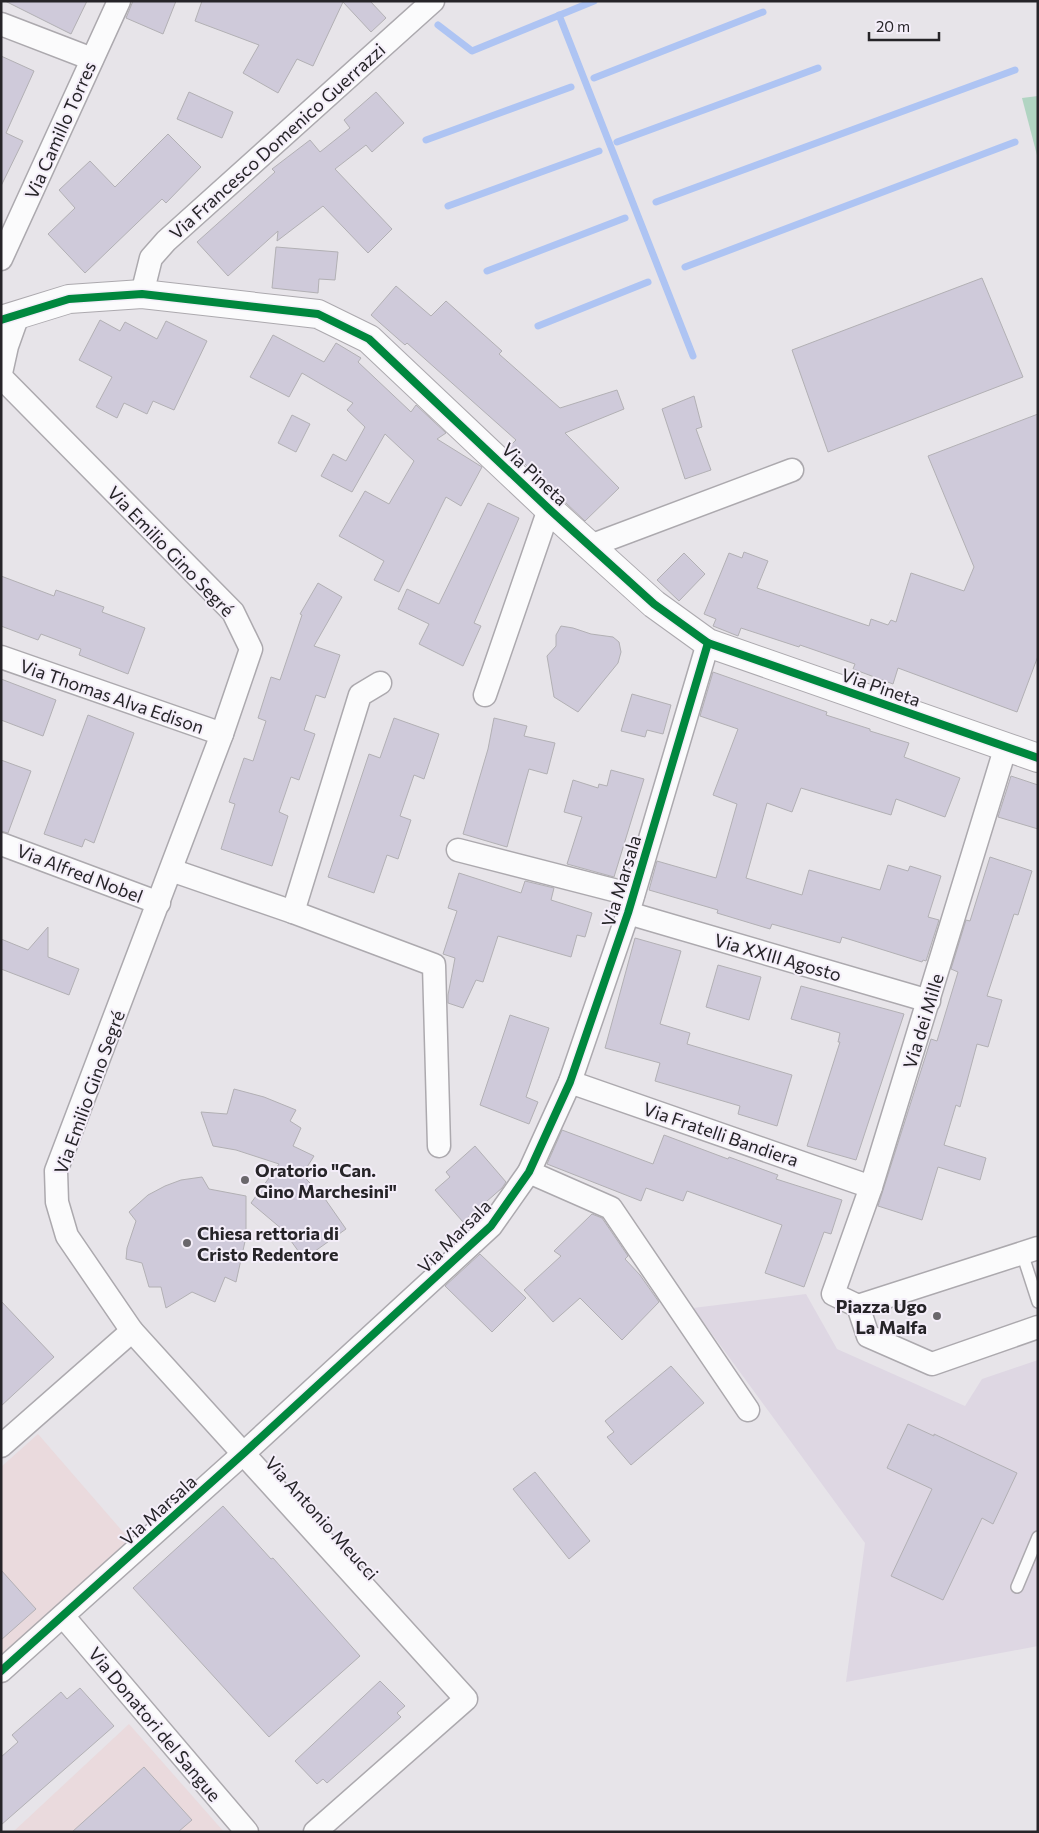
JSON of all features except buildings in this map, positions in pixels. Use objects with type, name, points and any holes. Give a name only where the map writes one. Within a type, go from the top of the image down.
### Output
[{"type":"street","name":"Via Camillo Torres","points":[[1,259],[119,1]]},
{"type":"street","name":"Via Francesco Domenico Guerrazzi","points":[[142,294],[151,258],[166,241],[433,1]]},
{"type":"street","points":[[1,24],[92,59]]},
{"type":"street","name":"Via Pineta","points":[[10,318],[69,299],[142,294],[318,314],[369,339],[549,509],[654,604],[708,643],[1038,758]]},
{"type":"street","points":[[1,373],[7,346],[10,318]]},
{"type":"street","name":"Via Emilio Gino Segré","points":[[1,377],[233,612],[251,650],[159,903],[56,1171],[57,1202],[67,1236],[132,1331]]},
{"type":"street","points":[[590,546],[792,470]]},
{"type":"street","points":[[485,696],[549,509]]},
{"type":"street","name":"Via Marsala","points":[[1,1671],[244,1453],[491,1226],[529,1172],[570,1082],[630,904],[708,643]]},
{"type":"street","name":"Via Thomas Alva Edison","points":[[1,657],[222,734]]},
{"type":"street","points":[[293,912],[360,695],[380,683]]},
{"type":"street","name":"Via dei Mille","points":[[858,1306],[833,1294],[871,1187],[1006,746]]},
{"type":"street","name":"Via Alfred Nobel","points":[[1,844],[159,903]]},
{"type":"street","name":"Via XXIII Agosto","points":[[458,850],[929,1001]]},
{"type":"street","points":[[171,870],[293,912],[434,965],[439,1146]]},
{"type":"street","name":"Via Fratelli Bandiera","points":[[570,1082],[871,1187]]},
{"type":"street","points":[[529,1172],[611,1208],[748,1410]]},
{"type":"street","points":[[1030,1251],[858,1306],[868,1336],[932,1364],[1038,1327]]},
{"type":"street","points":[[1,1446],[132,1331]]},
{"type":"street","name":"Via Antonio Meucci","points":[[132,1331],[466,1700],[315,1832]]},
{"type":"street","name":"Via Donatori del Sangue","points":[[64,1616],[247,1832]]},
{"type":"lane","points":[[1030,1251],[1038,1302]]},
{"type":"lane","points":[[1016,1587],[1038,1537]]},
{"type":"shaded area","points":[[806,1294],[837,1349],[965,1406],[982,1379],[1038,1360],[1038,1646],[846,1682],[865,1543],[693,1308]]},
{"type":"shaded area","points":[[38,1434],[130,1540],[1,1657],[1,1467]]},
{"type":"shaded area","points":[[129,1724],[224,1832],[13,1832]]},
{"type":"green space","points":[[1038,96],[1038,159],[1022,98]]},
{"type":"waterway","points":[[438,25],[472,51],[594,1]]},
{"type":"waterway","points":[[594,78],[763,12]]},
{"type":"waterway","points":[[559,15],[693,356]]},
{"type":"waterway","points":[[617,142],[818,68]]},
{"type":"waterway","points":[[656,202],[1015,70]]},
{"type":"waterway","points":[[426,140],[571,87]]},
{"type":"waterway","points":[[685,267],[1015,142]]},
{"type":"waterway","points":[[448,206],[599,151]]},
{"type":"waterway","points":[[487,271],[625,218]]},
{"type":"waterway","points":[[538,326],[648,282]]},
{"type":"cycle path","points":[[1,320],[69,299],[142,294],[318,314],[369,339],[549,509],[654,604],[708,643],[1038,758]]},
{"type":"cycle path","points":[[1,1671],[244,1453],[491,1226],[529,1172],[570,1082],[628,913],[708,643]]},
{"type":"place","name":"Oratorio \"Can. Gino Marchesini\"","points":[[245,1180]]},
{"type":"place","name":"Chiesa rettoria di Cristo Redentore","points":[[187,1243]]},
{"type":"place","name":"Piazza Ugo La Malfa","points":[[937,1316]]}]
